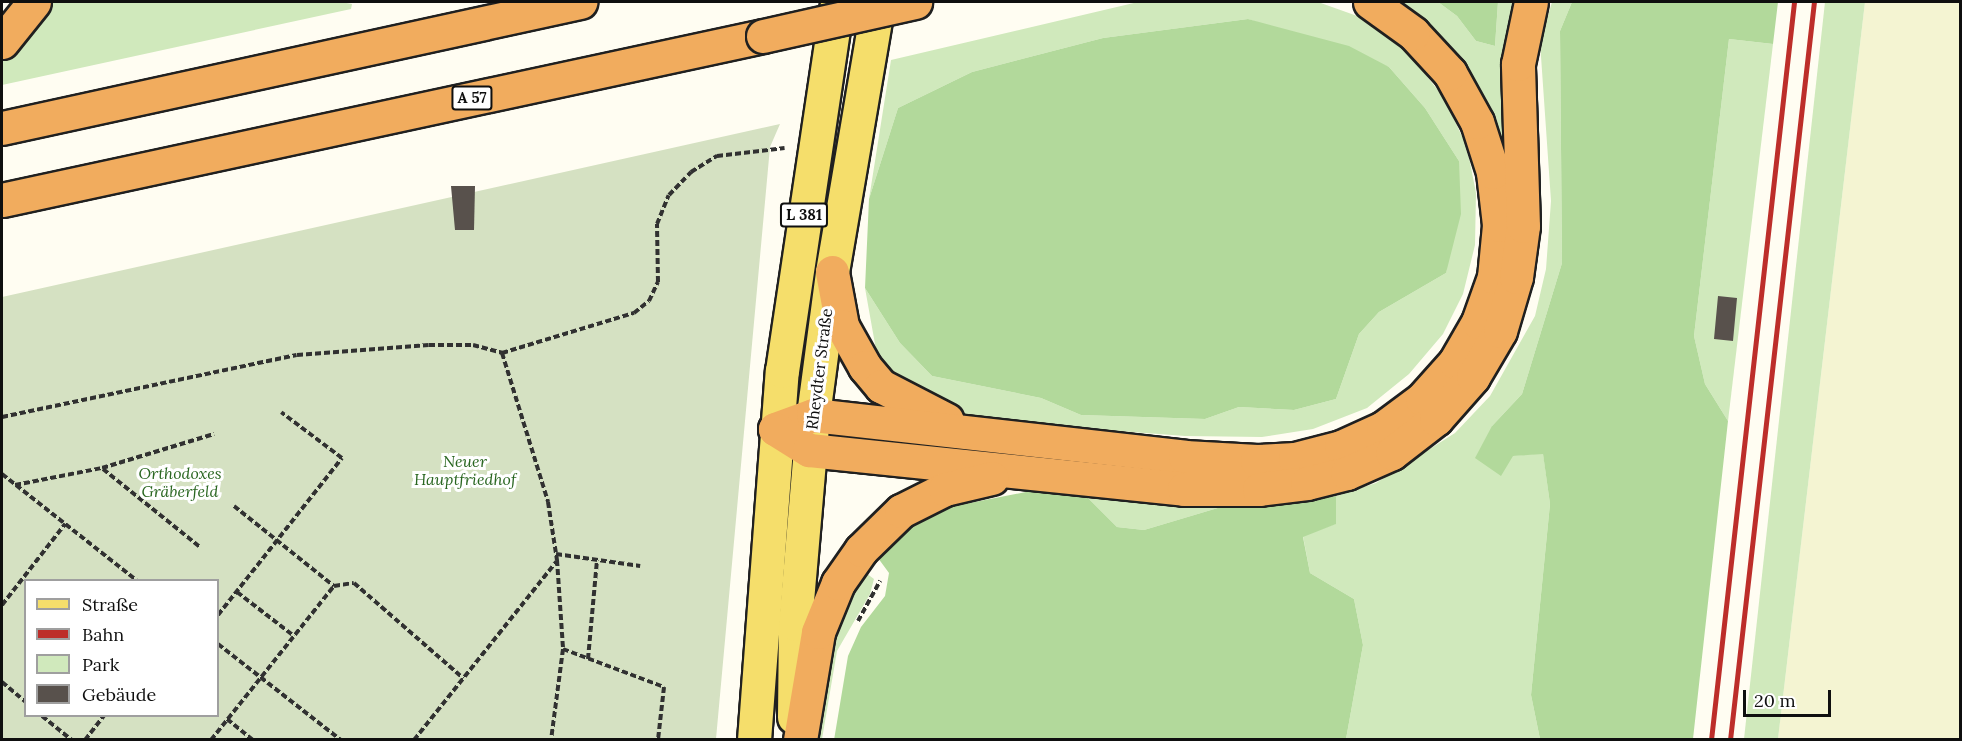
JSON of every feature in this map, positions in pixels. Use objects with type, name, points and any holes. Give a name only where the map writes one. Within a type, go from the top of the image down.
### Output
[{"type":"highway","points":[[2,42],[34,2]]},
{"type":"highway","points":[[2,128],[580,2]]},
{"type":"highway","name":"A 57","points":[[2,200],[915,2]]},
{"type":"highway","points":[[775,429],[813,415],[973,431],[1185,458],[1295,459],[1341,447],[1383,428],[1422,399],[1461,352],[1478,322],[1494,277],[1499,225],[1493,172],[1478,122],[1450,74],[1413,33],[1370,2]]},
{"type":"highway","points":[[775,429],[809,450],[1184,489],[1260,489],[1306,483],[1347,473],[1392,453],[1437,419],[1473,377],[1500,331],[1516,277],[1523,226],[1518,64],[1531,2]]},
{"type":"highway","points":[[832,272],[842,326],[853,351],[876,380],[915,406],[973,431]]},
{"type":"highway","points":[[800,740],[818,632],[838,583],[861,550],[901,511],[945,489],[1033,473]]},
{"type":"main road","name":"L 381","points":[[754,740],[775,429],[837,2]]},
{"type":"main road","name":"Rheydter Straße","points":[[794,740],[795,624],[809,450],[832,272],[878,2]]},
{"type":"path","points":[[2,417],[297,355],[429,345],[473,345],[502,352],[622,317],[649,301],[658,282],[657,224],[669,195],[691,172],[717,156],[770,146]]},
{"type":"path","points":[[502,352],[548,502],[557,560],[563,650],[551,740]]},
{"type":"path","points":[[219,614],[342,458],[281,412]]},
{"type":"path","points":[[15,485],[102,468],[214,434]]},
{"type":"path","points":[[102,468],[200,547]]},
{"type":"path","points":[[2,474],[135,579]]},
{"type":"path","points":[[234,506],[334,586]]},
{"type":"path","points":[[2,605],[65,524]]},
{"type":"path","points":[[556,554],[640,566]]},
{"type":"path","points":[[414,740],[557,560]]},
{"type":"path","points":[[588,659],[597,560]]},
{"type":"path","points":[[211,740],[334,586],[354,583],[463,678]]},
{"type":"path","points":[[237,591],[294,636]]},
{"type":"path","points":[[219,645],[341,740]]},
{"type":"path","points":[[563,650],[664,687],[658,740]]},
{"type":"path","points":[[2,682],[24,700]]},
{"type":"path","points":[[43,717],[72,740]]},
{"type":"path","points":[[85,740],[103,717]]},
{"type":"path","points":[[228,719],[253,740]]},
{"type":"green space","points":[[49,2],[341,2],[352,4],[351,9],[2,85],[2,59]]},
{"type":"green space","points":[[1138,2],[1318,2],[1360,17],[1410,55],[1444,98],[1467,147],[1476,193],[1475,245],[1463,294],[1443,334],[1409,374],[1367,408],[1313,429],[1262,437],[1185,436],[1000,422],[947,410],[904,386],[878,361],[865,288],[900,343],[932,376],[1041,398],[1081,415],[1205,419],[1239,407],[1294,410],[1336,399],[1359,334],[1379,312],[1446,273],[1459,161],[1425,108],[1389,67],[1248,19],[1103,38],[972,72],[898,108],[869,199],[891,60]]},
{"type":"green space","points":[[1396,2],[1438,2],[1457,16],[1476,41],[1495,46],[1498,2],[1516,2],[1502,74],[1503,147],[1474,81],[1443,42]]},
{"type":"green space","points":[[1438,2],[1498,2],[1495,46],[1476,41],[1457,16]]},
{"type":"green space","points":[[1552,2],[1572,2],[1560,31],[1562,263],[1522,394],[1492,426],[1513,456],[1543,453],[1550,504],[1531,695],[1540,739],[1346,739],[1363,645],[1354,599],[1310,573],[1303,536],[1335,524],[1336,496],[1376,483],[1455,433],[1490,396],[1535,316],[1546,269],[1551,201],[1540,42]]},
{"type":"green space","points":[[1572,2],[1778,2],[1773,44],[1729,39],[1694,336],[1705,384],[1728,421],[1693,739],[1540,739],[1531,695],[1550,504],[1543,454],[1513,456],[1501,476],[1475,458],[1492,426],[1522,394],[1562,263],[1560,31]]},
{"type":"green space","points":[[1825,2],[1865,2],[1778,739],[1744,739]]},
{"type":"green space","points":[[1865,2],[1960,2],[1960,739],[1778,739]]},
{"type":"green space","points":[[1248,19],[1349,46],[1389,67],[1425,108],[1459,161],[1461,214],[1446,273],[1379,312],[1359,334],[1336,399],[1294,410],[1239,407],[1205,419],[1081,415],[1041,398],[932,376],[900,343],[865,288],[869,199],[898,108],[972,72],[1103,38]]},
{"type":"green space","points":[[1729,39],[1773,44],[1728,421],[1705,384],[1694,336]]},
{"type":"green space","name":"Neuer Hauptfriedhof","points":[[780,124],[770,147],[716,739],[2,739],[2,297]]},
{"type":"green space","points":[[1036,490],[1083,493],[1117,527],[1144,530],[1221,507],[1282,505],[1336,496],[1336,524],[1303,537],[1310,573],[1354,599],[1363,645],[1346,739],[834,740],[848,656],[861,627],[885,596],[889,573],[878,558],[909,529],[944,508]]},
{"type":"green space","points":[[1083,493],[1221,507],[1144,530],[1117,527]]},
{"type":"green space","points":[[862,570],[874,579],[870,594],[837,651],[822,739],[815,740],[828,644]]},
{"type":"building","points":[[451,186],[475,186],[474,230],[455,230]]},
{"type":"building","points":[[1718,296],[1737,298],[1733,341],[1714,339]]},
{"type":"railway","points":[[1711,740],[1794,2]]},
{"type":"railway","points":[[1730,740],[1814,2]]},
{"type":"park label","name":"Orthodoxes Gräberfeld","points":[[180,482]]}]
